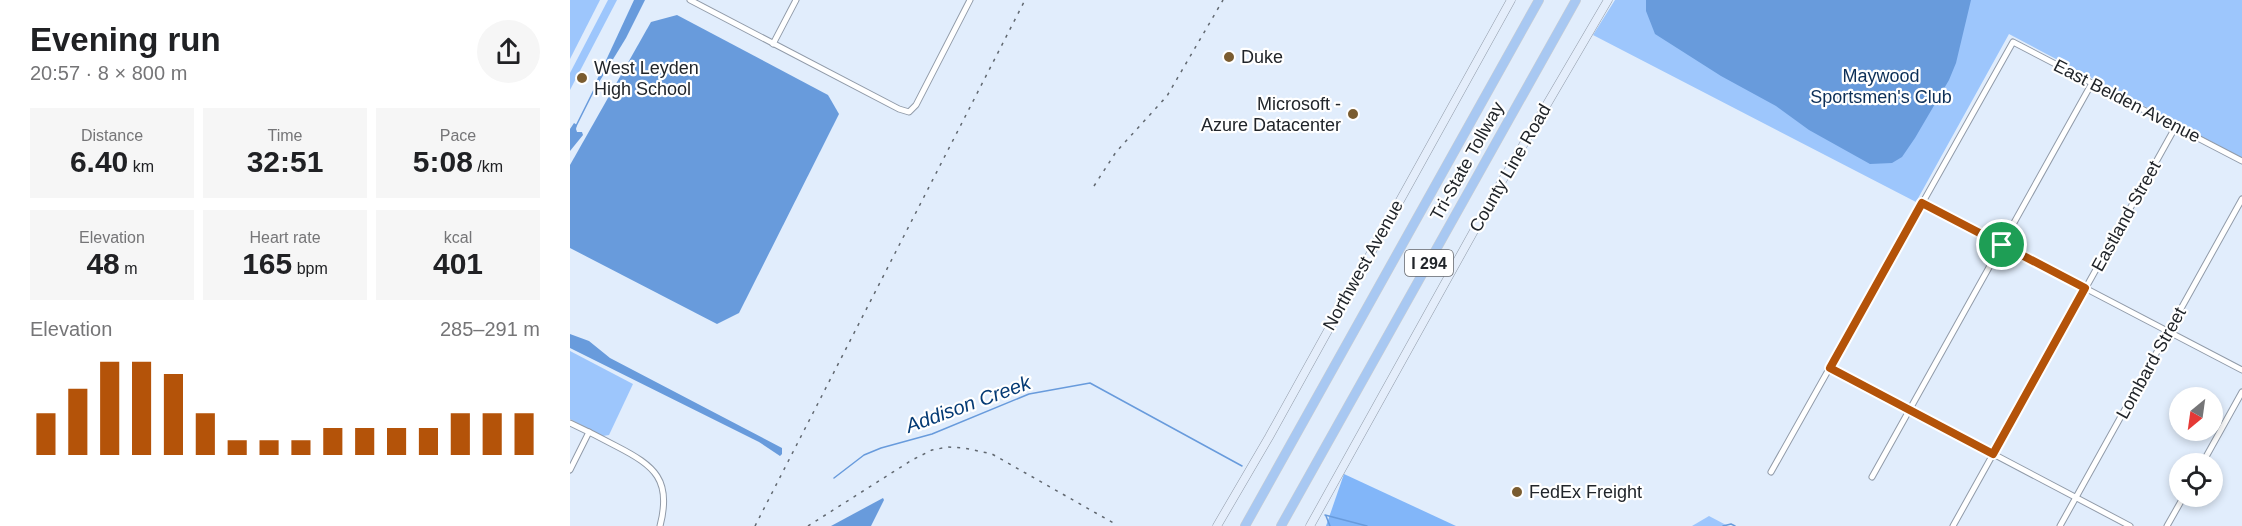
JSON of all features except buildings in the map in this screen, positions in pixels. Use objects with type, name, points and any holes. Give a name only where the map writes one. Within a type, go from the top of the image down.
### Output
[{"type":"highway","name":"Tri-State Tollway","points":[[1245,526],[1539,0]]},
{"type":"highway","name":"Tri-State Tollway","points":[[1281,526],[1576,0]]},
{"type":"street","points":[[690,0],[899,109],[909,111],[916,105],[970,0]]},
{"type":"street","points":[[773,44],[796,0]]},
{"type":"street","name":"County Line Road","points":[[1310,526],[1495,193],[1608,0]]},
{"type":"street","name":"Northwest Avenue","points":[[1217,526],[1269,437],[1510,2]]},
{"type":"street","name":"East Belden Avenue","points":[[1922,203],[2013,42],[2242,161]]},
{"type":"street","points":[[1872,477],[2092,83]]},
{"type":"street","name":"Eastland Street","points":[[1953,526],[2176,126]]},
{"type":"street","name":"Lombard Street","points":[[2060,526],[2242,199]]},
{"type":"street","points":[[1771,472],[1922,203],[2242,370]]},
{"type":"street","points":[[1830,368],[2130,526]]},
{"type":"street","points":[[2208,453],[2242,392]]},
{"type":"street","points":[[570,423],[642,460],[654,471],[662,486],[665,506],[660,526]]},
{"type":"street","points":[[570,470],[589,432]]},
{"type":"street","points":[[2167,526],[2178,507]]},
{"type":"green space","points":[[570,0],[600,0],[570,59]]},
{"type":"green space","points":[[608,0],[617,0],[570,90],[570,73]]},
{"type":"green space","name":"Maywood Sportsmen's Club","points":[[1615,0],[2242,0],[2242,158],[2009,34],[1916,202],[1593,35]]},
{"type":"green space","points":[[570,351],[633,384],[609,435],[603,436],[570,419]]},
{"type":"green space","points":[[1709,516],[1728,526],[1692,526]]},
{"type":"shaded area","points":[[634,0],[645,0],[626,38],[593,92],[595,84]]},
{"type":"shaded area","points":[[1646,0],[1971,0],[1956,63],[1949,80],[1915,138],[1902,157],[1892,163],[1870,164],[1809,130],[1776,106],[1721,76],[1655,34],[1646,11]]},
{"type":"shaded area","points":[[677,15],[828,95],[839,114],[739,313],[717,324],[570,248],[570,165],[651,22]]},
{"type":"shaded area","points":[[574,123],[577,125],[577,132],[582,132],[583,135],[570,151],[570,129]]},
{"type":"shaded area","points":[[570,334],[589,341],[610,358],[782,448],[782,454],[780,456],[759,442],[570,348]]},
{"type":"shaded area","points":[[1344,474],[1456,526],[1326,526]]},
{"type":"shaded area","points":[[883,498],[871,526],[831,526]]},
{"type":"waterway","name":"Addison Creek","points":[[576,126],[594,90]]},
{"type":"waterway","name":"Addison Creek","points":[[834,478],[864,455],[881,448],[932,434],[1029,394],[1090,383],[1242,466]]},
{"type":"waterway","points":[[1325,515],[1367,526]]},
{"type":"waterway","name":"Addison Creek","points":[[1326,516],[1330,526]]},
{"type":"waterway","points":[[1723,526],[1731,524],[1735,526]]},
{"type":"railway","points":[[755,526],[1025,0]]},
{"type":"railway","points":[[1094,186],[1116,152],[1167,96],[1223,0]]},
{"type":"railway","points":[[808,526],[912,460],[932,450],[948,447],[992,454],[1117,525]]},
{"type":"place","name":"Duke","points":[[1229,57]]},
{"type":"place","name":"West Leyden High School","points":[[582,78]]},
{"type":"place","name":"Microsoft - Azure Datacenter","points":[[1353,114]]},
{"type":"place","name":"FedEx Freight","points":[[1517,492]]},
{"type":"route","points":[[1922,203],[2002,245],[2085,288],[1993,454],[1830,368],[1922,203]]}]
